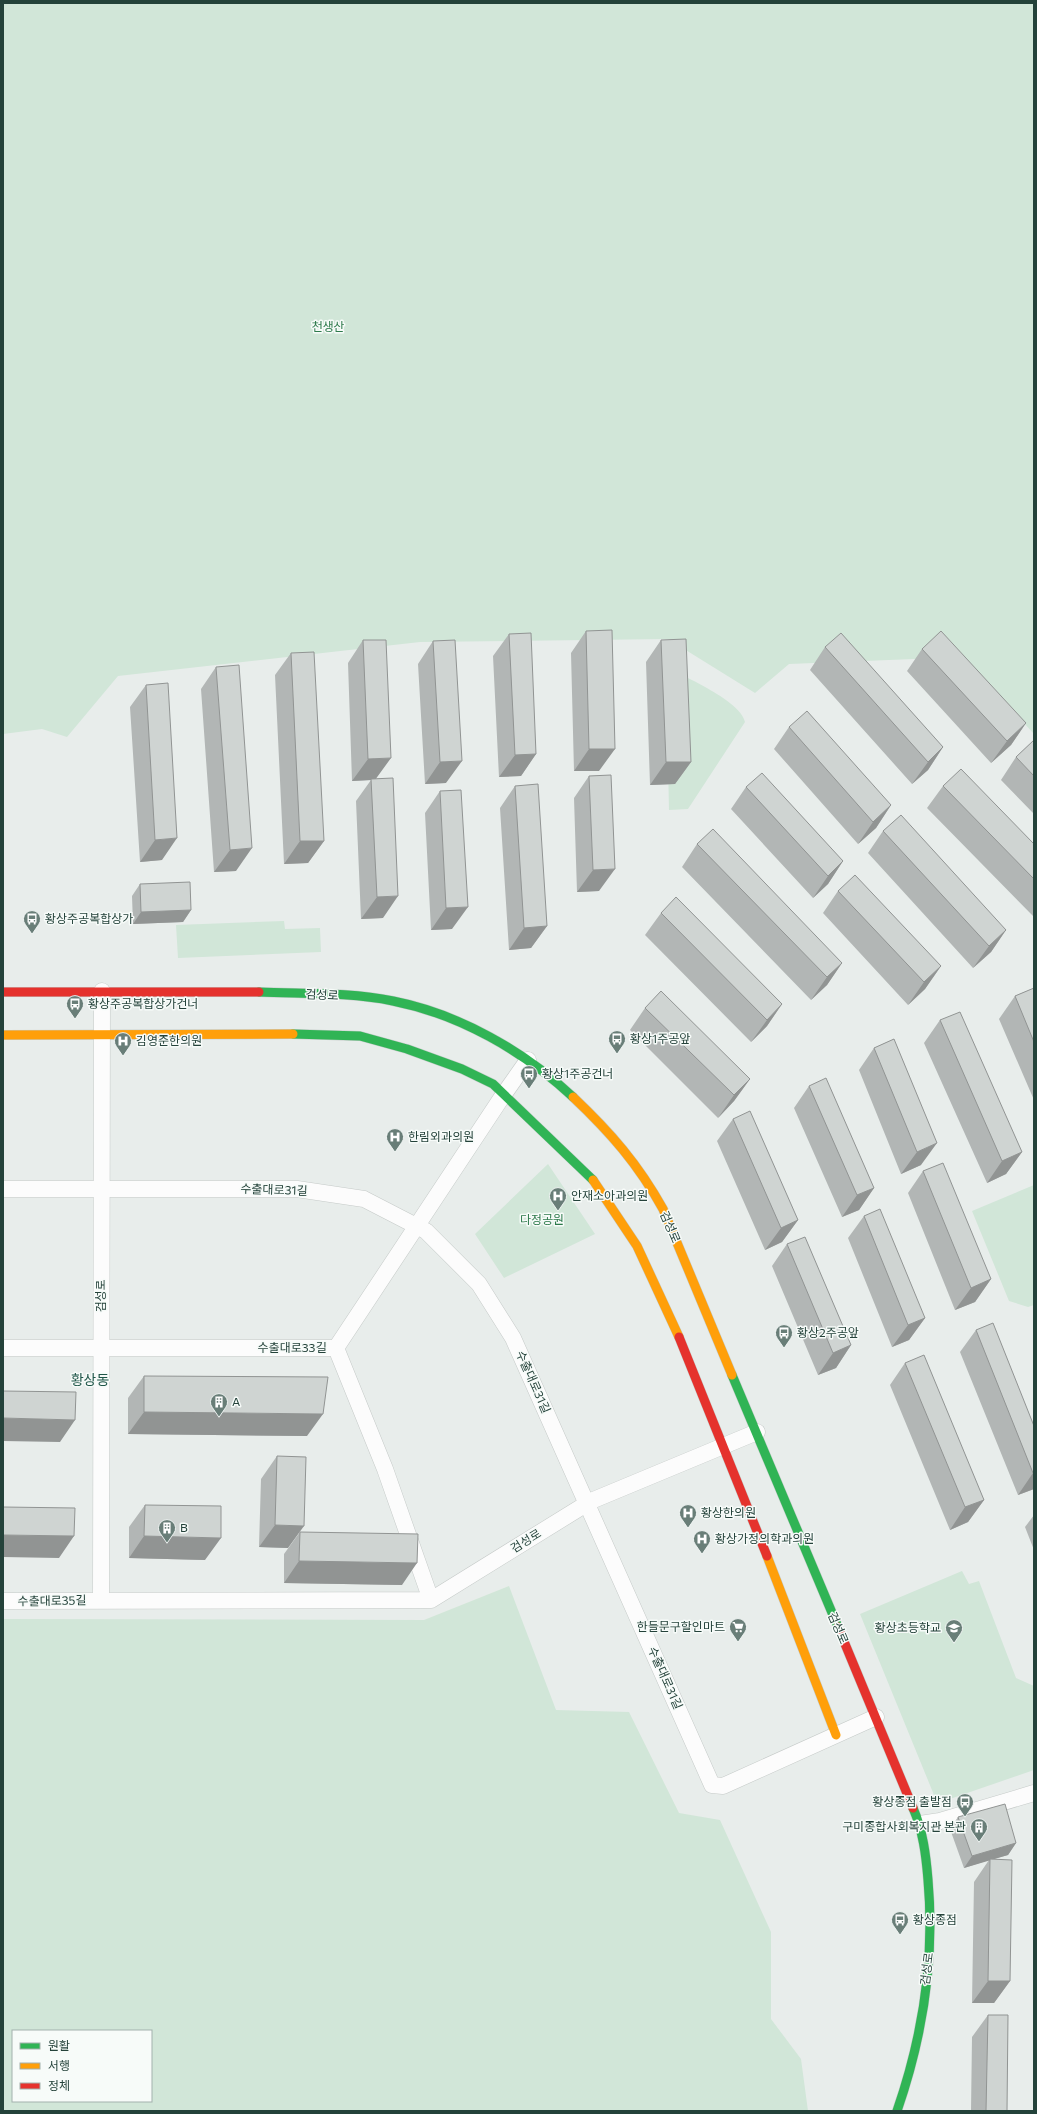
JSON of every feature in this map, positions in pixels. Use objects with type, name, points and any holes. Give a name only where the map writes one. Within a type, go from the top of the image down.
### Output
[{"type":"street","name":"검성로","points":[[101,1600],[102,991]]},
{"type":"street","name":"검성로","points":[[3,992],[218,991],[376,998],[426,1009],[488,1035],[528,1060],[611,1134],[640,1169],[663,1209],[920,1824],[926,1855],[930,1955],[916,2047],[907,2084],[897,2111]]},
{"type":"street","points":[[3,1035],[297,1034],[360,1036],[407,1049],[462,1069],[493,1084],[591,1177],[636,1246],[667,1307],[724,1445],[836,1735]]},
{"type":"street","points":[[336,1348],[528,1060]]},
{"type":"street","name":"수출대로31길","points":[[3,1189],[297,1189],[364,1199],[417,1226],[426,1232],[479,1284],[513,1338],[712,1785],[723,1786],[876,1717]]},
{"type":"street","name":"수출대로33길","points":[[3,1348],[336,1348],[385,1469],[431,1600]]},
{"type":"street","name":"검성로","points":[[431,1600],[587,1504],[757,1432]]},
{"type":"street","name":"수출대로35길","points":[[3,1601],[431,1600]]},
{"type":"street","points":[[920,1824],[940,1821],[1034,1793]]},
{"type":"green space","name":"천생산","points":[[3,3],[1034,3],[1034,734],[964,657],[789,664],[755,693],[668,639],[420,642],[118,676],[67,737],[42,729],[3,734]]},
{"type":"green space","points":[[666,667],[711,690],[723,698],[734,706],[741,714],[745,722],[688,809],[669,810]]},
{"type":"green space","points":[[284,921],[285,929],[320,928],[321,952],[178,958],[176,925]]},
{"type":"green space","name":"다정공원","points":[[548,1164],[595,1234],[504,1278],[475,1234]]},
{"type":"green space","points":[[1034,1185],[1034,1305],[1028,1307],[1009,1301],[972,1211]]},
{"type":"green space","name":"황상초등학교","points":[[962,1571],[969,1584],[979,1581],[1016,1678],[1034,1686],[1034,1770],[947,1800],[934,1795],[860,1614]]},
{"type":"green space","points":[[509,1586],[556,1710],[629,1712],[679,1813],[720,1820],[771,1932],[771,2019],[801,2059],[808,2111],[3,2111],[3,1619],[424,1620]]},
{"type":"building","points":[[612,630],[615,749],[589,749],[586,631]]},
{"type":"building","points":[[941,631],[1026,723],[1007,741],[922,649]]},
{"type":"building","points":[[531,633],[536,754],[515,755],[509,634]]},
{"type":"building","points":[[841,633],[943,747],[928,762],[825,647]]},
{"type":"building","points":[[686,639],[691,762],[666,762],[661,640]]},
{"type":"building","points":[[363,640],[386,640],[391,758],[368,759]]},
{"type":"building","points":[[455,640],[462,761],[440,762],[433,641]]},
{"type":"building","points":[[314,652],[324,841],[300,841],[291,653]]},
{"type":"building","points":[[239,665],[252,848],[230,850],[216,667]]},
{"type":"building","points":[[168,683],[177,838],[155,840],[146,685]]},
{"type":"building","points":[[807,711],[891,805],[873,822],[789,727]]},
{"type":"building","points":[[1034,740],[1034,776],[1016,757]]},
{"type":"building","points":[[961,769],[1034,844],[1034,879],[943,786]]},
{"type":"building","points":[[762,773],[843,861],[828,876],[746,787]]},
{"type":"building","points":[[611,775],[615,869],[593,870],[589,776]]},
{"type":"building","points":[[393,778],[398,896],[377,897],[371,779]]},
{"type":"building","points":[[538,784],[547,926],[524,928],[515,786]]},
{"type":"building","points":[[461,790],[468,907],[446,908],[440,791]]},
{"type":"building","points":[[901,815],[1006,930],[989,946],[883,831]]},
{"type":"building","points":[[713,829],[842,963],[827,977],[697,844]]},
{"type":"building","points":[[855,875],[941,966],[924,982],[838,891]]},
{"type":"building","points":[[190,882],[191,910],[141,912],[140,884]]},
{"type":"building","points":[[676,897],[782,1004],[767,1020],[661,913]]},
{"type":"building","points":[[1034,988],[1034,1042],[1015,996]]},
{"type":"building","points":[[661,991],[750,1079],[734,1095],[645,1008]]},
{"type":"building","points":[[960,1012],[1022,1152],[1002,1161],[940,1020]]},
{"type":"building","points":[[894,1039],[937,1143],[917,1152],[874,1048]]},
{"type":"building","points":[[826,1078],[874,1188],[857,1195],[809,1086]]},
{"type":"building","points":[[750,1111],[798,1220],[781,1228],[733,1119]]},
{"type":"building","points":[[943,1163],[991,1279],[971,1288],[923,1171]]},
{"type":"building","points":[[880,1209],[925,1318],[908,1325],[864,1216]]},
{"type":"building","points":[[805,1237],[851,1345],[833,1353],[787,1244]]},
{"type":"building","points":[[993,1323],[1034,1426],[1034,1473],[976,1330]]},
{"type":"building","points":[[924,1355],[984,1500],[965,1507],[905,1363]]},
{"type":"building","points":[[144,1376],[328,1377],[323,1414],[144,1412]]},
{"type":"building","points":[[3,1391],[76,1392],[75,1420],[3,1418]]},
{"type":"building","points":[[277,1456],[306,1457],[304,1526],[275,1525]]},
{"type":"building","points":[[145,1505],[221,1506],[221,1538],[144,1536]]},
{"type":"building","points":[[3,1507],[75,1508],[74,1536],[3,1535]]},
{"type":"building","points":[[300,1532],[418,1534],[417,1563],[299,1561]]},
{"type":"building","points":[[1005,1804],[1016,1843],[972,1856],[958,1817]]},
{"type":"building","points":[[990,1859],[1012,1860],[1010,1981],[988,1981]]},
{"type":"building","points":[[988,2015],[1008,2015],[1007,2111],[986,2111]]},
{"type":"traffic: fast","points":[[259,992],[326,994],[376,998],[418,1007],[442,1015],[466,1025],[512,1050],[554,1080],[573,1097]]},
{"type":"traffic: fast","points":[[293,1034],[360,1036],[407,1049],[462,1069],[493,1084],[593,1180]]},
{"type":"traffic: fast","points":[[732,1375],[838,1627]]},
{"type":"traffic: fast","points":[[897,2111],[914,2054],[920,2026],[925,1997],[930,1939],[930,1910],[924,1843],[913,1808]]},
{"type":"traffic: slow","points":[[3,1035],[293,1034]]},
{"type":"traffic: slow","points":[[573,1097],[612,1136],[634,1163],[654,1193],[663,1209],[732,1375]]},
{"type":"traffic: slow","points":[[593,1180],[637,1246],[679,1337]]},
{"type":"traffic: slow","points":[[767,1556],[836,1735]]},
{"type":"traffic: jam","points":[[3,992],[259,992]]},
{"type":"traffic: jam","points":[[679,1337],[767,1556]]},
{"type":"traffic: jam","points":[[838,1627],[913,1808]]},
{"type":"place","name":"황상주공복합상가","points":[[32,934]]},
{"type":"place","name":"황상주공복합상가건너","points":[[75,1019]]},
{"type":"place","name":"황상1주공앞","points":[[617,1054]]},
{"type":"place","name":"김영준한의원","points":[[123,1056]]},
{"type":"place","name":"황상1주공건너","points":[[529,1089]]},
{"type":"place","name":"한림외과의원","points":[[395,1152]]},
{"type":"place","name":"안재소아과의원","points":[[558,1211]]},
{"type":"place","name":"황상2주공앞","points":[[784,1348]]},
{"type":"place","name":"A","points":[[219,1417]]},
{"type":"place","name":"황상한의원","points":[[688,1528]]},
{"type":"place","name":"B","points":[[167,1543]]},
{"type":"place","name":"황상가정의학과의원","points":[[702,1554]]},
{"type":"place","name":"한들문구할인마트","points":[[738,1642]]},
{"type":"place","name":"황상초등학교","points":[[954,1643]]},
{"type":"place","name":"황상종점 출발점","points":[[965,1817]]},
{"type":"place","name":"구미종합사회복지관 본관","points":[[979,1842]]},
{"type":"place","name":"황상종점","points":[[900,1935]]},
{"type":"district","name":"황상동","points":[[90,1380]]}]
